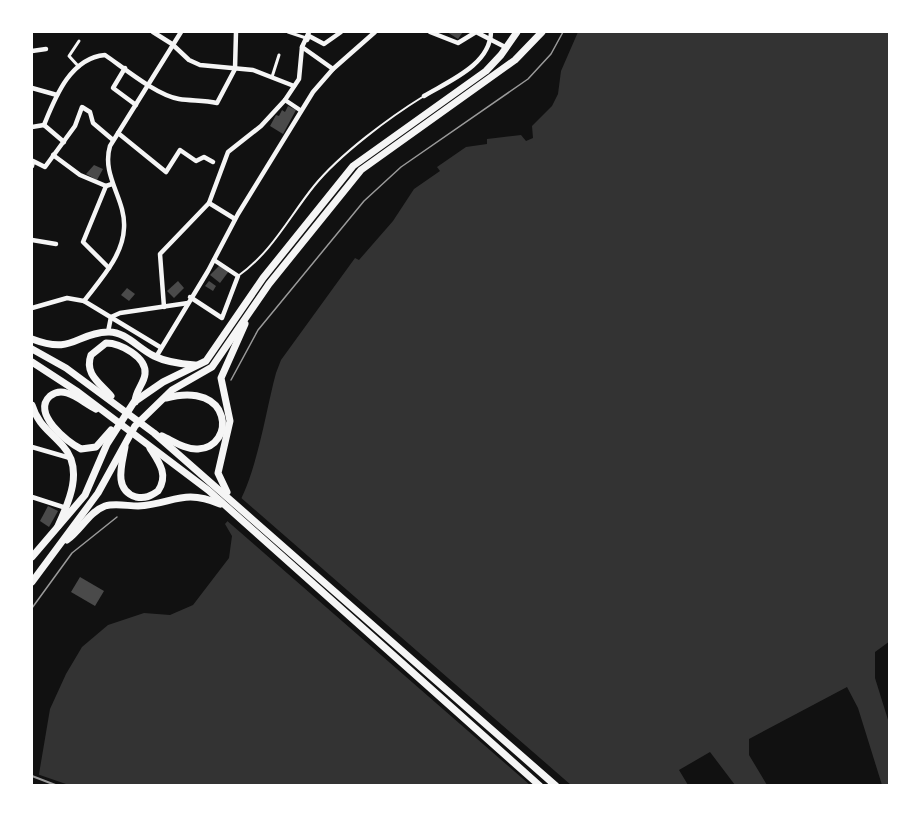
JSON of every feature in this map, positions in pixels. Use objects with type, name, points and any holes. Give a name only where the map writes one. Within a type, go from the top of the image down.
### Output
[{"type":"main road","points":[[134,402],[163,382],[197,366],[211,356],[257,286],[353,166],[478,77],[507,48],[517,32]]},
{"type":"main road","points":[[32,582],[99,493],[125,441],[145,415],[180,385],[212,367],[249,312],[361,170],[515,60],[542,32]]},
{"type":"main road","points":[[231,499],[218,473],[230,429],[221,378],[249,312]]},
{"type":"main road","points":[[32,339],[44,344],[65,346],[108,332],[122,336],[156,357],[197,366]]},
{"type":"main road","points":[[108,414],[67,393],[60,392],[50,396],[44,405],[54,427],[81,449],[96,447],[118,425],[134,402],[145,374],[143,364],[125,348],[106,343],[91,355],[88,367],[115,404]]},
{"type":"main road","points":[[32,349],[66,368],[154,433],[556,786]]},
{"type":"main road","points":[[32,362],[54,374],[147,443],[225,506],[540,786]]},
{"type":"main road","points":[[154,433],[196,449],[213,443],[221,432],[219,411],[202,395],[184,393],[163,399]]},
{"type":"main road","points":[[32,405],[39,424],[63,445],[70,458],[73,484],[66,508],[55,531]]},
{"type":"main road","points":[[32,554],[86,495],[118,425]]},
{"type":"main road","points":[[125,441],[121,463],[122,482],[130,495],[141,498],[158,491],[164,479],[162,467],[147,443]]},
{"type":"main road","points":[[61,545],[90,516],[108,506],[147,505],[191,496],[204,497],[225,506]]},
{"type":"street","points":[[153,32],[172,44],[189,60],[200,65],[253,70],[294,86]]},
{"type":"street","points":[[84,302],[109,268],[121,245],[125,226],[107,167],[108,153],[113,140],[181,32]]},
{"type":"street","points":[[44,125],[57,95],[78,67],[105,55],[149,85],[178,99],[201,99],[217,103],[235,69],[237,32]]},
{"type":"street","points":[[288,32],[306,38]]},
{"type":"street","points":[[164,307],[160,254],[208,202],[228,152],[261,126],[285,100],[299,79],[303,47],[309,32]]},
{"type":"street","points":[[303,47],[309,36],[324,44],[341,32]]},
{"type":"street","points":[[156,357],[300,110],[333,69],[375,32]]},
{"type":"street","points":[[430,32],[458,42],[476,32],[507,48]]},
{"type":"street","points":[[424,96],[476,64],[492,32]]},
{"type":"street","points":[[78,67],[69,56],[79,41]]},
{"type":"street","points":[[303,47],[333,69]]},
{"type":"street","points":[[32,51],[46,49]]},
{"type":"street","points":[[272,77],[279,55]]},
{"type":"street","points":[[125,68],[113,88],[136,105]]},
{"type":"street","points":[[32,88],[57,95]]},
{"type":"street","points":[[285,100],[300,110]]},
{"type":"street","points":[[32,166],[33,161],[45,167],[75,126],[82,107],[90,112],[93,123],[113,140]]},
{"type":"street","points":[[32,127],[44,125],[64,142]]},
{"type":"street","points":[[118,133],[166,172],[180,150],[196,161],[204,157],[213,162]]},
{"type":"street","points":[[53,155],[80,175],[106,186],[112,184]]},
{"type":"street","points":[[106,186],[83,242],[109,268]]},
{"type":"street","points":[[208,202],[235,219]]},
{"type":"street","points":[[32,240],[56,244]]},
{"type":"street","points":[[111,317],[189,300],[222,318],[238,276],[214,260]]},
{"type":"street","points":[[32,308],[67,298],[84,302],[160,347]]},
{"type":"street","points":[[108,332],[111,317]]},
{"type":"street","points":[[32,447],[70,458]]},
{"type":"street","points":[[32,504],[32,497],[66,508]]},
{"type":"lane","points":[[238,276],[253,266],[279,238],[322,178],[354,148],[424,96]]},
{"type":"shaded area","points":[[578,32],[889,32],[890,641],[875,652],[875,678],[889,723],[889,785],[882,785],[858,708],[847,687],[749,739],[749,755],[767,785],[735,785],[710,752],[679,770],[688,785],[37,786],[50,709],[66,674],[82,647],[108,625],[144,613],[170,615],[193,605],[229,558],[232,536],[225,524],[244,493],[251,473],[281,360],[355,258],[359,260],[393,221],[414,189],[440,171],[437,167],[466,147],[487,144],[487,139],[521,135],[526,141],[533,138],[532,126],[552,106],[558,94],[561,71]]},
{"type":"pier","points":[[239,496],[571,785],[530,785],[225,519],[234,510]]},
{"type":"pier","points":[[37,774],[63,783],[69,785],[34,786]]},
{"type":"building","points":[[447,32],[463,32],[458,39]]},
{"type":"building","points":[[288,106],[296,110],[283,134],[270,126],[276,115],[279,116],[282,110],[285,112]]},
{"type":"building","points":[[94,165],[103,169],[97,180],[86,174]]},
{"type":"building","points":[[220,265],[229,271],[220,283],[210,275]]},
{"type":"building","points":[[178,281],[184,288],[174,298],[167,291]]},
{"type":"building","points":[[209,281],[216,286],[213,291],[205,286]]},
{"type":"building","points":[[127,288],[135,294],[129,301],[121,295]]},
{"type":"building","points":[[48,506],[58,511],[49,527],[40,521]]},
{"type":"building","points":[[80,577],[104,591],[95,606],[71,592]]},
{"type":"tram line","points":[[231,380],[258,330],[364,201],[401,167],[528,79],[551,54],[563,32]]},
{"type":"tram line","points":[[32,608],[72,553],[117,517]]},
{"type":"railway","points":[[32,776],[58,786]]}]
